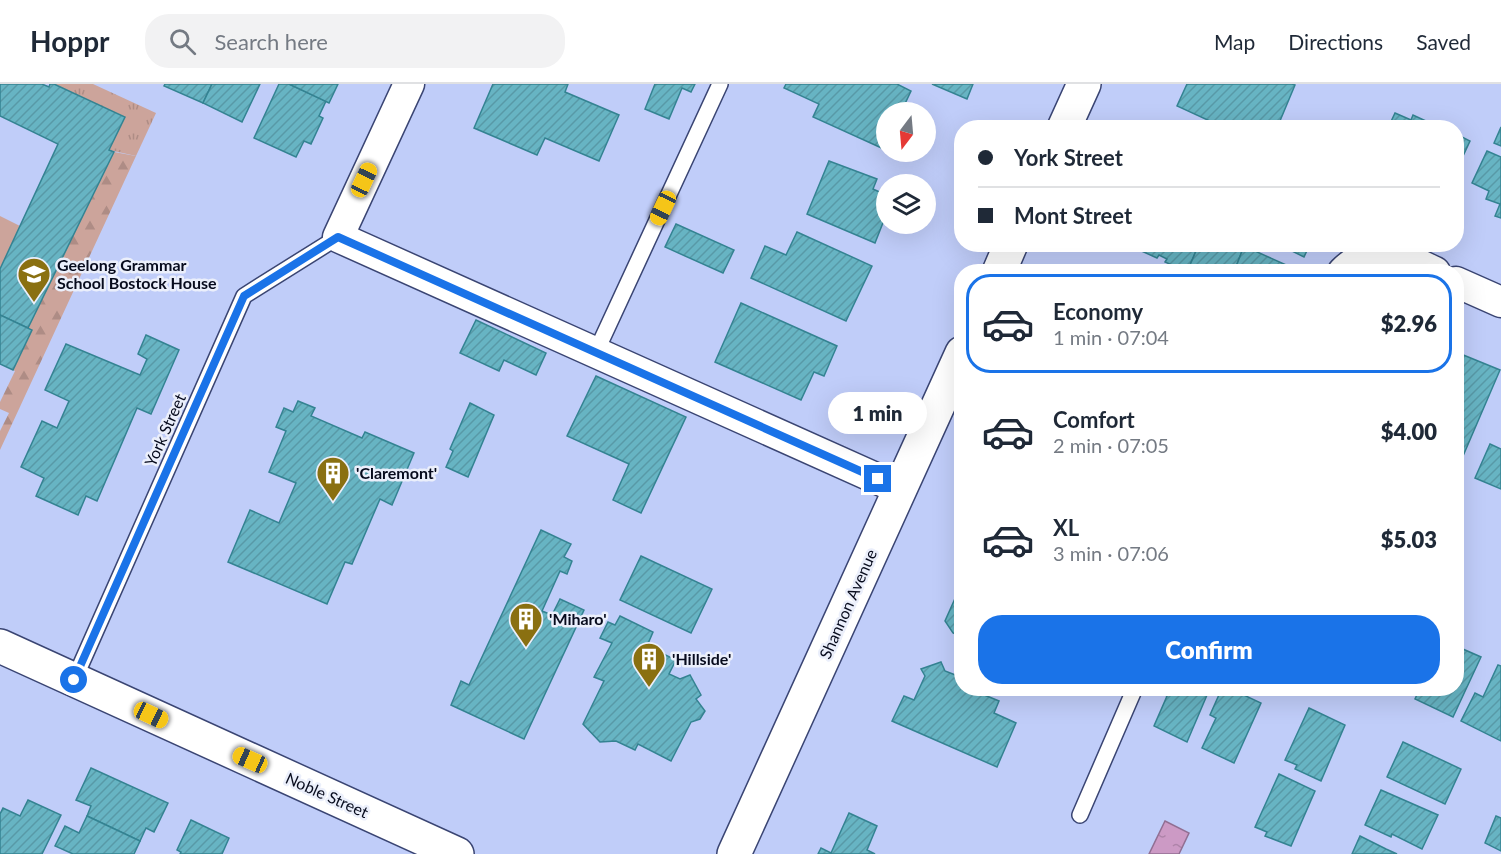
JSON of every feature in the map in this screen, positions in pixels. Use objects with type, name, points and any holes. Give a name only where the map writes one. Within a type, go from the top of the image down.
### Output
[{"type":"main road","points":[[1068,120],[1084,84]]},
{"type":"main road","name":"Shannon Avenue","points":[[734,854],[954,371]]},
{"type":"main road","name":"Noble Street","points":[[0,646],[457,854]]},
{"type":"street","points":[[409,84],[338,237],[900,489]]},
{"type":"street","points":[[1352,264],[1369,254],[1381,253],[1408,259],[1418,264]]},
{"type":"street","points":[[1464,286],[1501,302]]},
{"type":"lane","points":[[596,352],[720,84]]},
{"type":"lane","name":"York Street","points":[[74,680],[244,296],[338,237]]},
{"type":"lane","points":[[1080,815],[1132,696]]},
{"type":"green space","points":[[54,84],[93,84],[156,113],[136,156],[109,150]]},
{"type":"green space","points":[[114,152],[136,156],[0,450],[0,431],[9,413],[0,409],[0,402],[32,330],[28,328]]},
{"type":"green space","points":[[0,216],[20,226],[0,269]]},
{"type":"water","points":[[1165,821],[1189,833],[1179,854],[1149,854]]},
{"type":"building","points":[[0,84],[42,84],[49,87],[50,84],[54,84],[125,117],[109,150],[114,152],[28,328],[0,315],[0,269],[58,144],[0,116]]},
{"type":"building","points":[[165,84],[212,84],[203,103],[164,86]]},
{"type":"building","points":[[212,84],[260,84],[242,122],[203,103]]},
{"type":"building","points":[[279,84],[289,84],[326,101],[319,116],[323,118],[311,144],[304,141],[296,157],[254,138]]},
{"type":"building","points":[[289,84],[338,84],[329,103]]},
{"type":"building","points":[[493,84],[568,84],[565,92],[619,115],[599,161],[545,138],[537,155],[474,128]]},
{"type":"building","points":[[655,84],[695,84],[691,92],[682,88],[669,119],[645,109]]},
{"type":"building","points":[[786,84],[897,84],[911,91],[906,102],[876,102],[876,145],[813,117],[819,104],[784,88]]},
{"type":"building","points":[[932,84],[973,84],[967,99]]},
{"type":"building","points":[[1187,84],[1295,85],[1280,120],[1208,120],[1177,106]]},
{"type":"building","points":[[1395,113],[1411,120],[1392,120]]},
{"type":"building","points":[[1413,115],[1424,120],[1411,120]]},
{"type":"building","points":[[1501,127],[1501,146],[1494,143]]},
{"type":"building","points":[[1464,138],[1470,141],[1464,154]]},
{"type":"building","points":[[1487,151],[1501,157],[1501,218],[1495,216],[1500,204],[1486,199],[1489,191],[1472,183]]},
{"type":"building","points":[[829,161],[876,179],[873,189],[876,190],[876,234],[879,234],[875,243],[807,214]]},
{"type":"building","points":[[676,224],[734,250],[723,273],[665,247]]},
{"type":"building","points":[[797,232],[872,266],[846,321],[751,278],[765,246],[786,255]]},
{"type":"building","points":[[1144,252],[1196,252],[1190,264],[1169,264],[1165,262],[1167,259],[1159,255],[1157,258]]},
{"type":"building","points":[[1196,252],[1242,252],[1237,264],[1190,264]]},
{"type":"building","points":[[1242,252],[1257,252],[1284,264],[1237,264]]},
{"type":"building","points":[[1294,252],[1306,252],[1304,257]]},
{"type":"building","points":[[741,303],[837,346],[824,376],[814,372],[801,400],[715,362]]},
{"type":"building","points":[[0,315],[32,330],[13,370],[0,364]]},
{"type":"building","points":[[476,320],[546,353],[536,375],[504,360],[499,371],[460,353]]},
{"type":"building","points":[[146,335],[179,350],[151,414],[137,408],[97,501],[86,496],[78,515],[36,496],[44,478],[21,467],[42,421],[57,428],[69,401],[45,390],[66,344],[140,375],[147,359],[138,354]]},
{"type":"building","points":[[1464,355],[1500,370],[1464,454]]},
{"type":"building","points":[[596,376],[686,417],[641,513],[613,500],[629,464],[567,436]]},
{"type":"building","name":"'Claremont'","points":[[298,401],[315,408],[311,416],[362,438],[365,432],[414,453],[392,505],[380,499],[352,564],[345,562],[327,604],[228,562],[250,510],[279,523],[296,483],[269,472],[286,431],[276,427],[284,408],[293,412]]},
{"type":"building","points":[[470,403],[494,415],[468,477],[446,467],[453,451],[450,449]]},
{"type":"building","points":[[1490,444],[1501,449],[1501,489],[1475,478]]},
{"type":"building","name":"'Miharo'","points":[[541,530],[571,544],[564,557],[572,561],[567,574],[560,571],[542,611],[552,615],[560,599],[584,610],[524,739],[451,705],[461,681],[469,685]]},
{"type":"building","points":[[641,556],[712,589],[691,633],[620,600]]},
{"type":"building","points":[[954,601],[954,633],[945,621]]},
{"type":"building","name":"'Hillside'","points":[[620,616],[653,632],[647,646],[676,660],[669,674],[680,679],[690,675],[701,695],[696,699],[705,711],[700,719],[691,722],[671,761],[638,744],[635,750],[616,741],[600,742],[583,724],[604,681],[594,677],[612,643],[600,638],[608,622],[615,625]]},
{"type":"building","points":[[1464,650],[1481,657],[1464,693]]},
{"type":"building","points":[[941,662],[945,671],[954,674],[954,696],[987,696],[999,701],[994,713],[1016,723],[997,767],[892,721],[904,696],[914,700],[925,676],[921,669]]},
{"type":"building","points":[[1498,665],[1501,666],[1501,741],[1461,721],[1475,693],[1483,697]]},
{"type":"building","points":[[1167,696],[1207,696],[1187,742],[1154,726]]},
{"type":"building","points":[[1218,696],[1246,696],[1261,703],[1234,763],[1202,748],[1216,718],[1210,715]]},
{"type":"building","points":[[1416,696],[1463,696],[1453,717],[1415,699]]},
{"type":"building","points":[[1309,708],[1345,725],[1321,781],[1295,769],[1297,765],[1285,760]]},
{"type":"building","points":[[1403,742],[1461,769],[1445,804],[1387,777]]},
{"type":"building","points":[[91,768],[168,803],[154,832],[146,828],[140,841],[87,816],[91,806],[76,800]]},
{"type":"building","points":[[1279,774],[1315,791],[1291,846],[1265,836],[1267,832],[1255,827]]},
{"type":"building","points":[[1381,790],[1438,815],[1422,849],[1392,834],[1391,837],[1365,825]]},
{"type":"building","points":[[28,800],[61,815],[42,854],[0,854],[0,814],[3,808],[20,816]]},
{"type":"building","points":[[849,813],[877,826],[867,850],[875,854],[818,854],[821,848],[831,853]]},
{"type":"building","points":[[87,816],[140,841],[134,854],[73,854],[55,846],[65,826],[79,833]]},
{"type":"building","points":[[1496,816],[1501,818],[1501,851],[1485,843]]},
{"type":"building","points":[[191,820],[229,838],[222,854],[180,854],[181,852],[177,850]]},
{"type":"building","points":[[1360,836],[1386,849],[1397,854],[1352,854]]},
{"type":"place","name":"Geelong Grammar School Bostock House","points":[[34,303]]},
{"type":"place","name":"'Claremont'","points":[[333,502]]},
{"type":"place","name":"'Miharo'","points":[[526,648]]},
{"type":"place","name":"'Hillside'","points":[[649,688]]},
{"type":"route","points":[[74,680],[244,296],[338,237],[878,479]]}]
